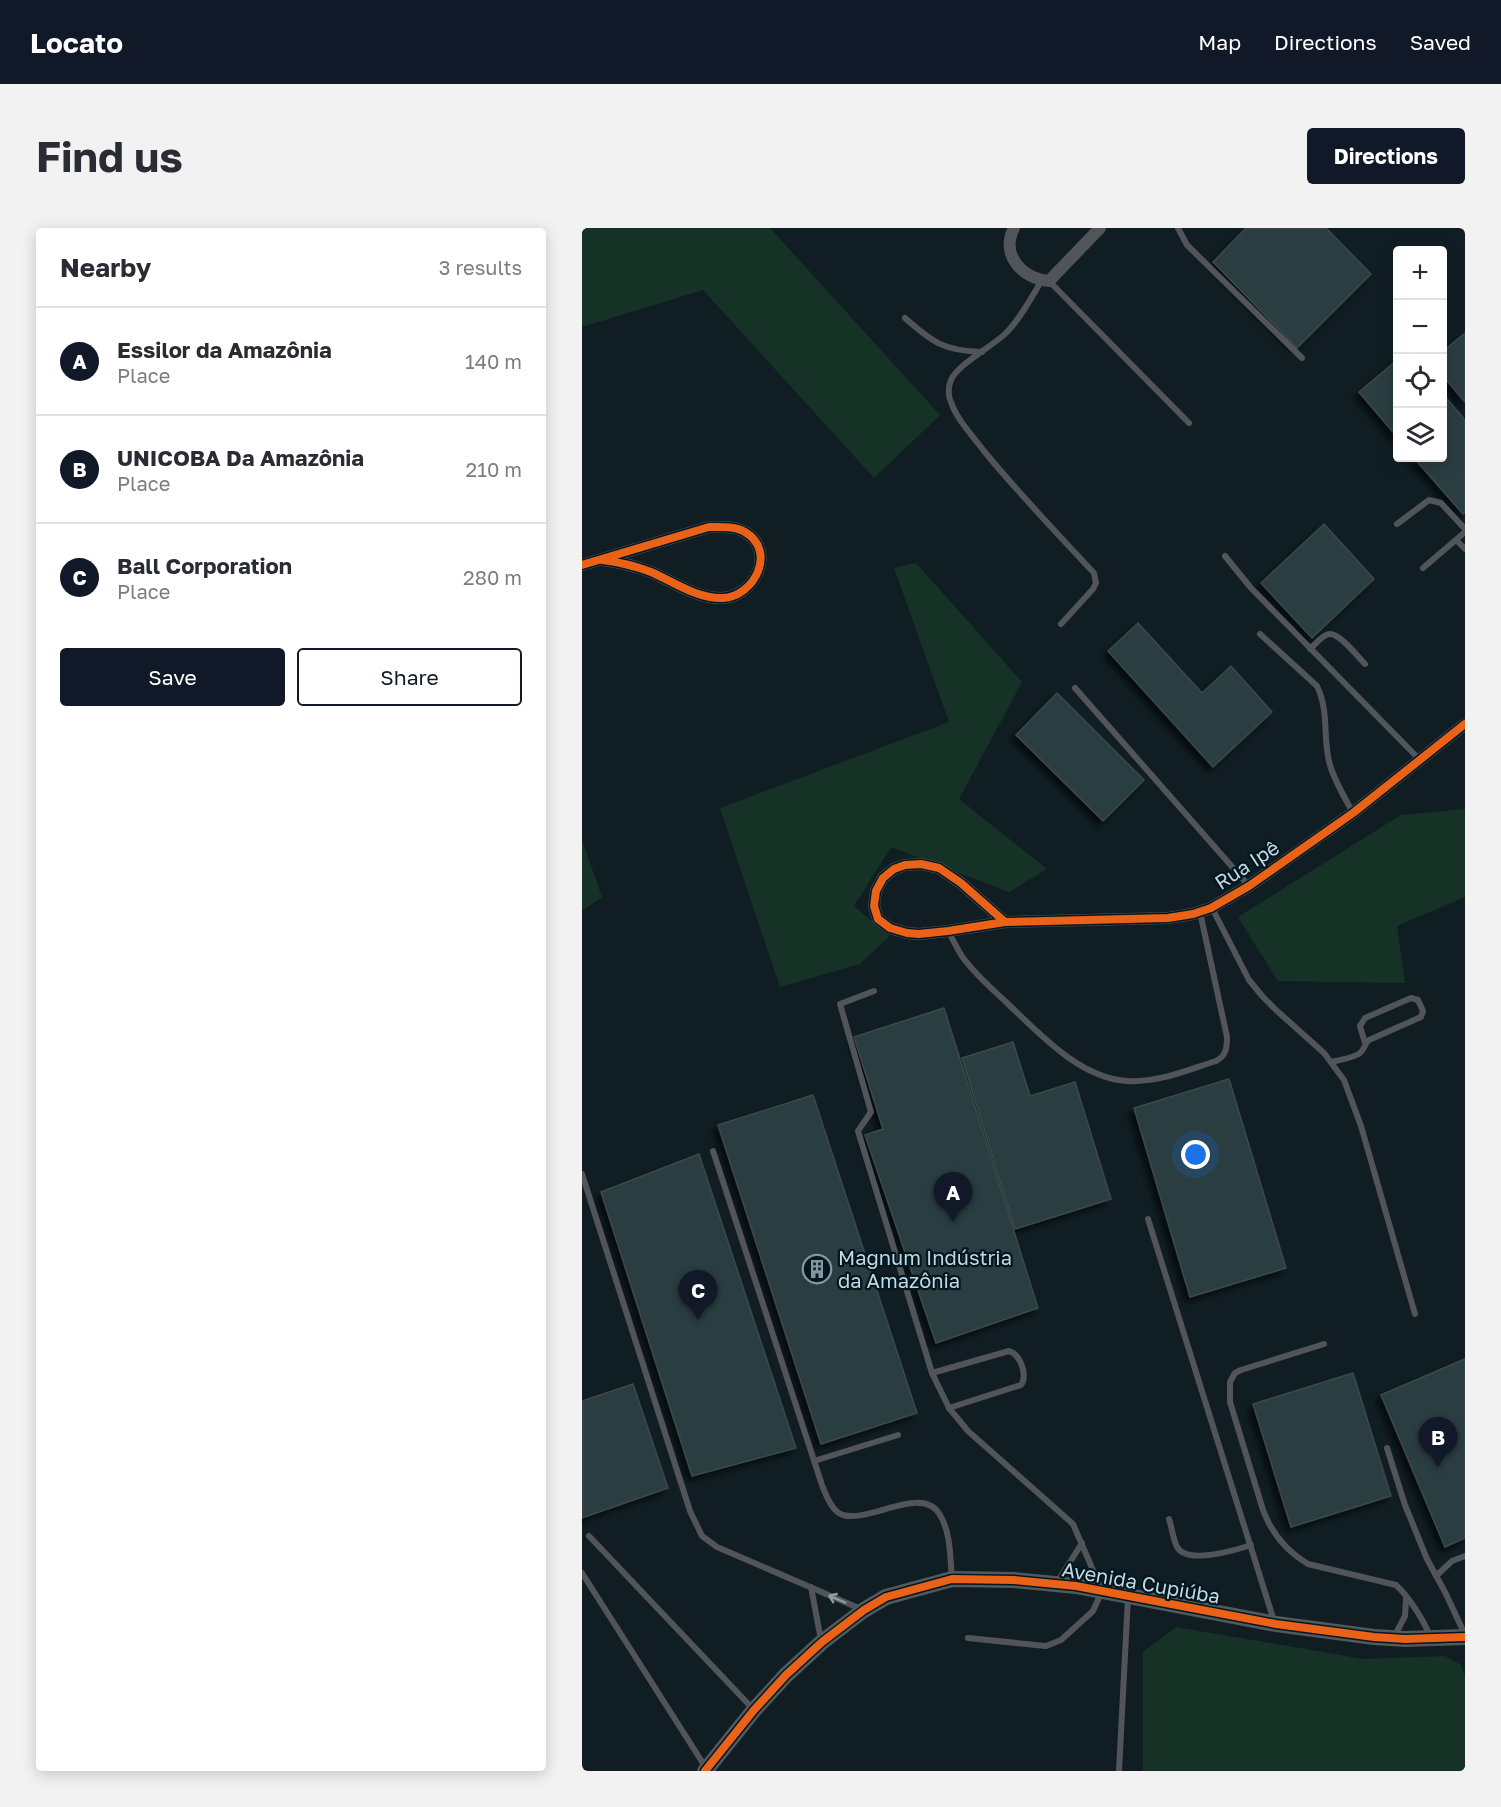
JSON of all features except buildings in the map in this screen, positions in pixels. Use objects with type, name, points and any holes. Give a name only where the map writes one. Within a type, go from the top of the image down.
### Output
[{"type":"street","points":[[1014,228],[1010,236],[1010,251],[1015,262],[1023,272],[1045,281],[1100,228]]},
{"type":"street","points":[[582,565],[709,527],[731,527],[745,532],[756,542],[761,554],[759,569],[753,583],[741,593],[724,598],[687,590],[651,572],[627,564],[602,560]]},
{"type":"street","name":"Rua Ipê","points":[[1005,922],[949,873],[939,868],[921,864],[905,865],[894,869],[883,878],[876,891],[874,906],[878,919],[890,928],[919,934],[1005,922],[1168,918],[1206,910],[1249,886],[1353,813],[1465,724]]},
{"type":"street","name":"Avenida Cupiúba","points":[[705,1770],[754,1710],[786,1675],[822,1642],[864,1610],[886,1598],[952,1579],[1014,1580],[1056,1584],[1275,1624],[1393,1638],[1432,1639],[1465,1636]]},
{"type":"lane","points":[[1178,228],[1186,245],[1302,358]]},
{"type":"lane","points":[[1061,624],[1093,589],[1096,578],[1094,573],[1009,482],[966,428],[954,411],[950,400],[948,390],[951,380],[957,371],[1007,332],[1045,281],[1189,423]]},
{"type":"lane","points":[[904,318],[938,344],[962,352],[982,352]]},
{"type":"lane","points":[[1397,524],[1429,500],[1441,503],[1465,531],[1423,568]]},
{"type":"lane","points":[[1456,540],[1465,549]]},
{"type":"lane","points":[[1225,556],[1251,588],[1420,760]]},
{"type":"lane","points":[[1260,634],[1317,686],[1325,709],[1330,765],[1353,813]]},
{"type":"lane","points":[[1310,649],[1325,636],[1332,634],[1339,637],[1365,664]]},
{"type":"lane","points":[[1074,688],[1249,886]]},
{"type":"lane","points":[[948,931],[965,961],[1045,1040],[1075,1063],[1102,1075],[1124,1081],[1143,1082],[1216,1061],[1222,1058],[1227,1047],[1206,910]]},
{"type":"lane","points":[[1206,910],[1256,989],[1324,1053],[1344,1080],[1358,1118],[1415,1314]]},
{"type":"lane","points":[[874,991],[840,1004],[871,1112],[858,1131],[932,1373],[950,1408],[968,1431],[1073,1524],[1102,1591],[1093,1611],[1061,1640],[1047,1646],[968,1638]]},
{"type":"lane","points":[[1331,1062],[1362,1051],[1365,1043],[1360,1026],[1365,1018],[1411,998],[1418,1000],[1422,1011],[1420,1017],[1365,1043]]},
{"type":"lane","points":[[714,1151],[829,1501],[843,1515],[857,1515],[917,1502],[928,1504],[936,1509],[941,1516],[948,1538],[952,1579]]},
{"type":"lane","points":[[582,1174],[697,1528],[707,1541],[717,1547],[864,1610]]},
{"type":"lane","points":[[1148,1220],[1275,1624]]},
{"type":"lane","points":[[1324,1344],[1241,1370],[1232,1377],[1229,1390],[1230,1402],[1268,1524],[1276,1537],[1308,1564],[1389,1582],[1400,1588],[1425,1624],[1432,1639]]},
{"type":"lane","points":[[932,1373],[1009,1351],[1018,1358],[1024,1377],[1021,1385],[950,1408]]},
{"type":"lane","points":[[814,1461],[898,1435]]},
{"type":"lane","points":[[1387,1448],[1405,1505],[1426,1559],[1437,1576],[1465,1636]]},
{"type":"lane","points":[[1169,1519],[1177,1547],[1183,1552],[1195,1555],[1215,1555],[1251,1545]]},
{"type":"lane","points":[[589,1536],[754,1710]]},
{"type":"lane","points":[[1056,1584],[1082,1544]]},
{"type":"lane","points":[[1437,1576],[1452,1561],[1465,1557]]},
{"type":"lane","points":[[582,1573],[705,1770]]},
{"type":"lane","points":[[811,1587],[822,1642]]},
{"type":"lane","points":[[1119,1771],[1128,1596]]},
{"type":"lane","points":[[1393,1638],[1405,1616],[1406,1598]]},
{"type":"green space","points":[[582,228],[770,228],[940,415],[874,478],[703,290],[582,327]]},
{"type":"green space","points":[[916,563],[1022,682],[959,799],[1047,869],[1009,892],[891,847],[854,906],[890,936],[860,964],[780,987],[720,808],[949,722],[894,568]]},
{"type":"green space","points":[[1465,809],[1465,897],[1397,926],[1405,983],[1278,981],[1238,917],[1401,815]]},
{"type":"green space","points":[[582,840],[602,897],[582,911]]},
{"type":"green space","points":[[1176,1627],[1364,1659],[1445,1656],[1461,1665],[1465,1677],[1465,1771],[1143,1771],[1143,1652]]},
{"type":"cycle path","points":[[582,565],[709,527],[732,528],[745,532],[755,540],[760,550],[761,561],[758,571],[744,590],[723,598],[713,598],[695,593],[651,572],[602,560]]},
{"type":"cycle path","points":[[1005,922],[961,883],[939,868],[921,864],[905,865],[894,869],[883,878],[876,891],[874,906],[878,919],[890,928],[919,934],[1005,922],[1168,918],[1193,914],[1211,908],[1249,886],[1353,813],[1465,724]]},
{"type":"cycle path","points":[[705,1771],[754,1710],[786,1675],[822,1642],[864,1610],[886,1597],[952,1579],[1014,1580],[1076,1586],[1276,1624],[1374,1637],[1405,1639],[1465,1637]]},
{"type":"place","name":"Essilor da Amazônia","points":[[953,1222]]},
{"type":"place","name":"Magnum Indústria da Amazônia","points":[[817,1269]]},
{"type":"place","name":"Ball Corporation","points":[[698,1320]]},
{"type":"place","name":"UNICOBA Da Amazônia","points":[[1438,1467]]}]
